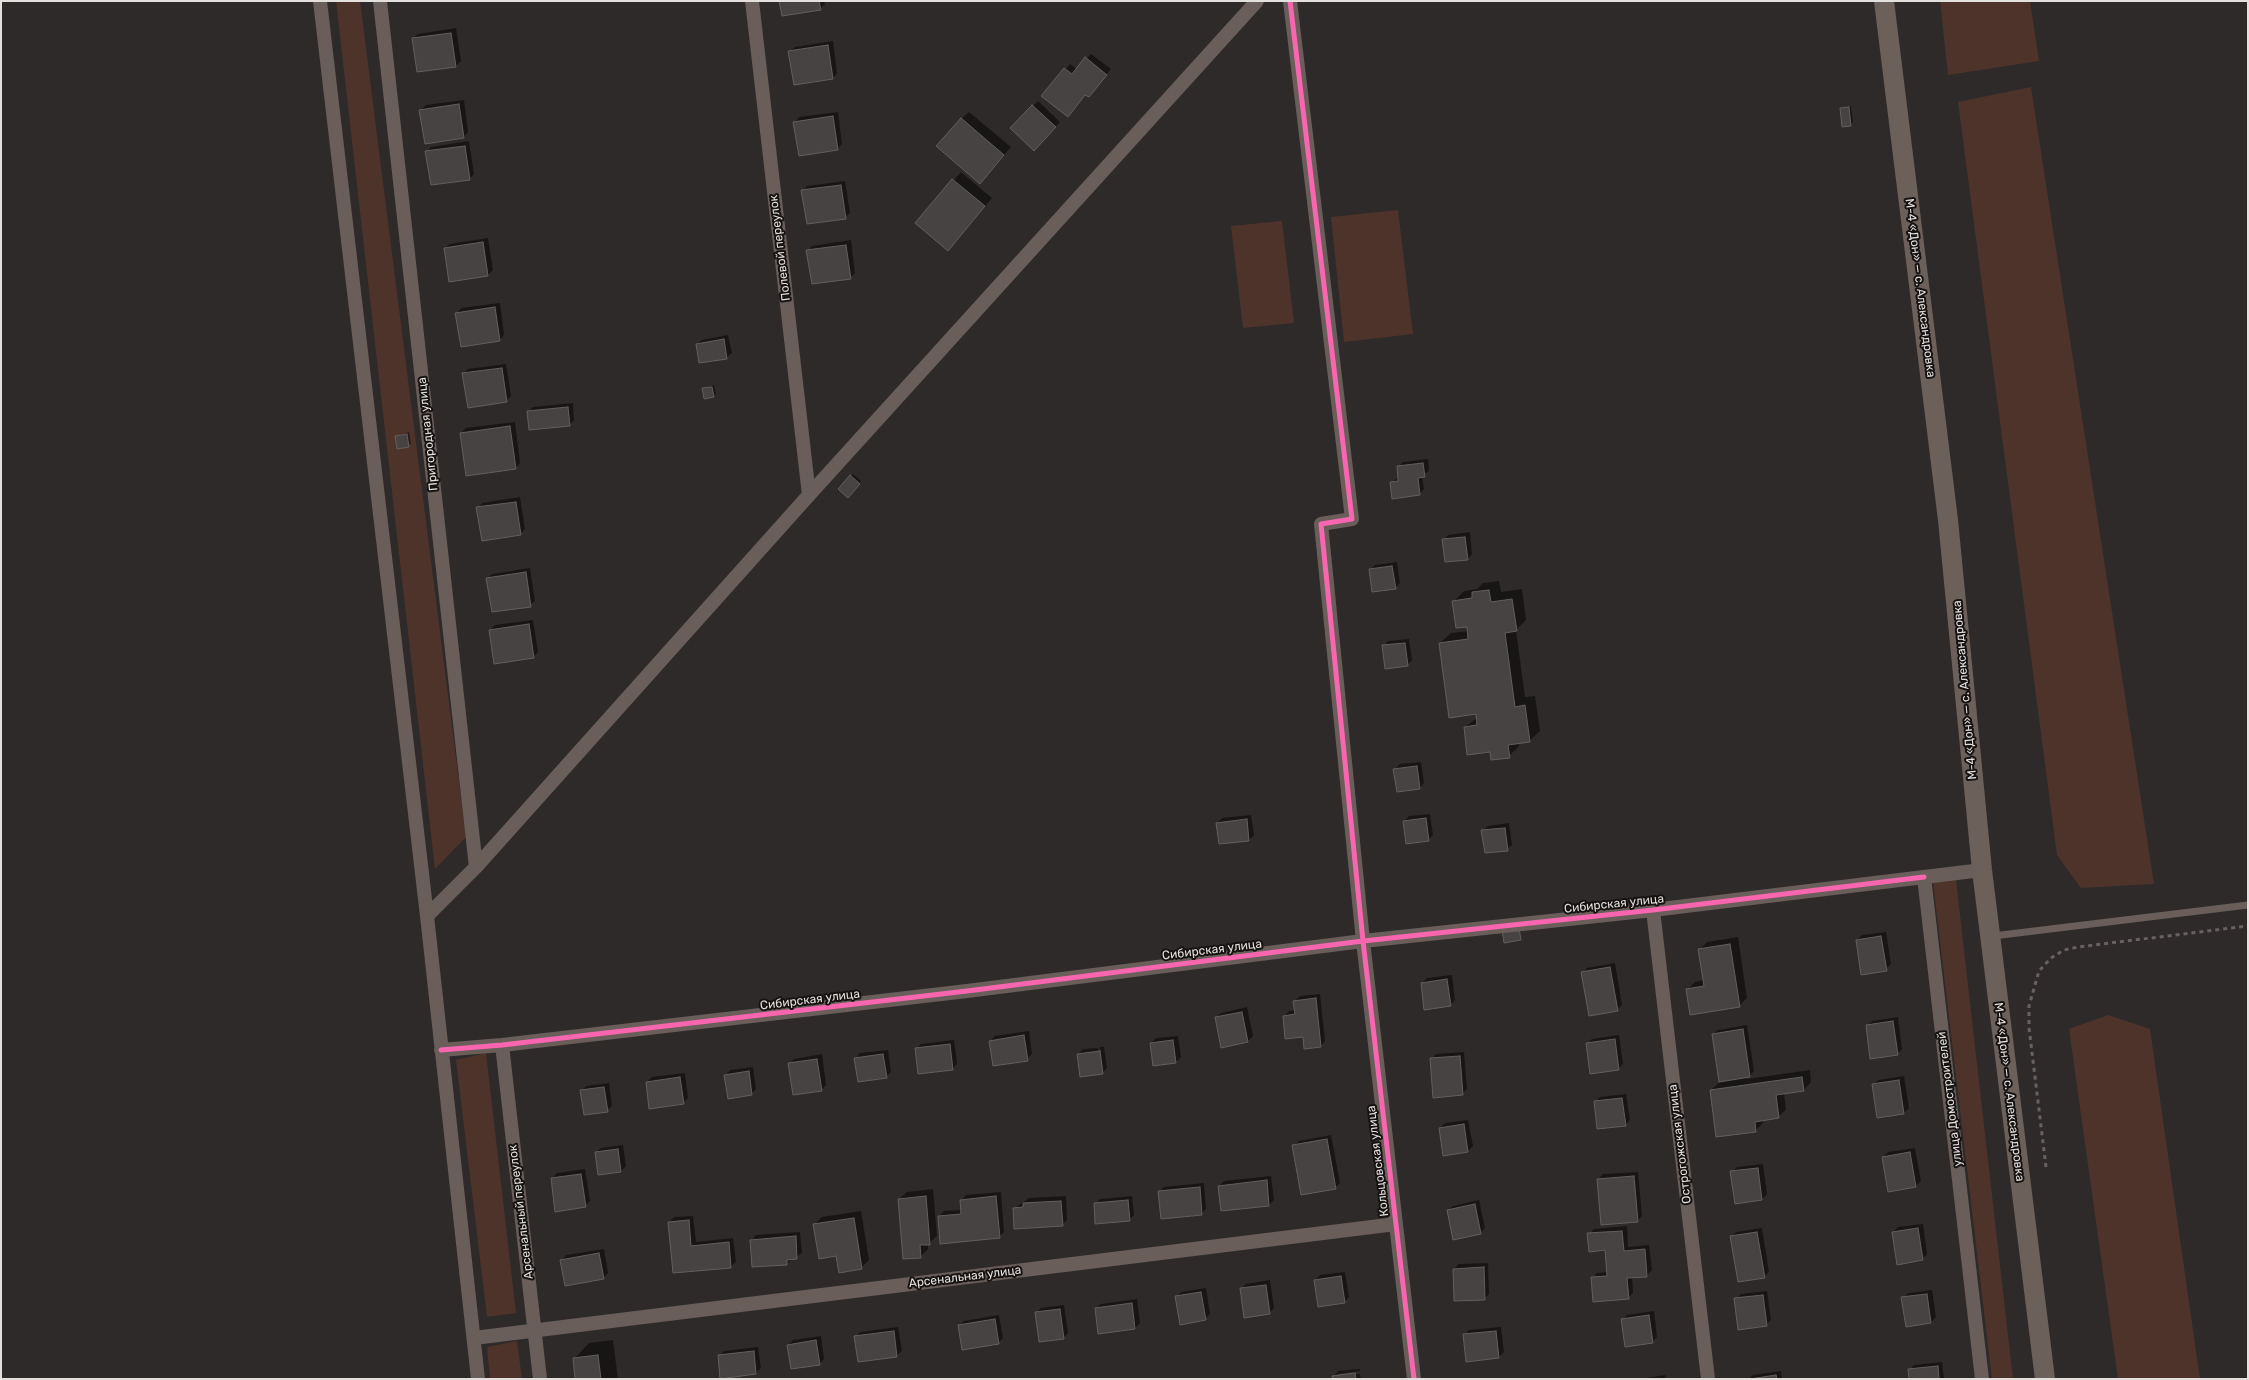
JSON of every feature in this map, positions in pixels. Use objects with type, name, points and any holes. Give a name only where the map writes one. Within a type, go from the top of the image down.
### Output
[{"type":"main road","name":"М-4 «Дон» — с. Александровка","points":[[1884,1],[1948,520],[1982,870],[2045,1379]]},
{"type":"street","points":[[320,1],[427,916],[478,1379]]},
{"type":"street","name":"Пригородная улица","points":[[380,1],[476,867]]},
{"type":"street","name":"Полевой переулок","points":[[752,1],[809,495]]},
{"type":"street","points":[[427,916],[476,867],[809,495],[1257,1]]},
{"type":"street","name":"Кольцовская улица","points":[[1290,1],[1352,519],[1321,524],[1363,941],[1414,1379]]},
{"type":"street","points":[[1924,876],[1982,870]]},
{"type":"street","name":"Сибирская улица","points":[[441,1050],[502,1045],[967,992],[1363,941],[1653,910],[1924,876]]},
{"type":"street","name":"улица Домостроителей","points":[[1924,876],[1982,1379]]},
{"type":"street","name":"Острогожская улица","points":[[1653,910],[1708,1379]]},
{"type":"street","name":"Арсенальный переулок","points":[[502,1045],[540,1379]]},
{"type":"street","name":"Арсенальная улица","points":[[474,1338],[1396,1224]]},
{"type":"lane","points":[[1990,937],[2248,905]]},
{"type":"path","points":[[2046,1168],[2029,1028],[2029,1006],[2040,971],[2051,958],[2064,950],[2248,926]]},
{"type":"shaded area","points":[[336,1],[360,1],[466,837],[435,869]]},
{"type":"shaded area","points":[[1940,1],[2030,1],[2039,61],[1948,75]]},
{"type":"shaded area","points":[[2031,87],[2154,884],[2081,888],[2057,855],[1958,102]]},
{"type":"shaded area","points":[[1398,210],[1413,334],[1344,342],[1331,217]]},
{"type":"shaded area","points":[[1282,221],[1294,323],[1243,328],[1231,226]]},
{"type":"shaded area","points":[[1956,880],[2013,1379],[1992,1379],[1933,882]]},
{"type":"shaded area","points":[[2108,1015],[2150,1029],[2200,1379],[2118,1379],[2069,1029]]},
{"type":"shaded area","points":[[486,1053],[516,1313],[487,1317],[456,1060]]},
{"type":"shaded area","points":[[517,1341],[522,1379],[490,1379],[487,1347]]},
{"type":"building","points":[[779,1],[819,1],[821,10],[782,16]]},
{"type":"building","points":[[451,33],[456,67],[417,72],[412,38]]},
{"type":"building","points":[[828,45],[833,79],[794,85],[788,51]]},
{"type":"building","points":[[1085,57],[1107,75],[1089,97],[1085,95],[1068,117],[1041,96],[1064,68],[1072,74]]},
{"type":"building","points":[[459,104],[464,138],[425,144],[419,110]]},
{"type":"building","points":[[1032,105],[1056,127],[1034,151],[1010,128]]},
{"type":"building","points":[[1849,107],[1851,126],[1842,127],[1840,108]]},
{"type":"building","points":[[833,116],[838,150],[799,156],[793,122]]},
{"type":"building","points":[[961,118],[1004,155],[980,184],[936,146]]},
{"type":"building","points":[[465,146],[470,180],[431,185],[425,151]]},
{"type":"building","points":[[952,179],[985,206],[948,251],[915,223]]},
{"type":"building","points":[[841,185],[846,219],[807,224],[801,190]]},
{"type":"building","points":[[483,242],[488,276],[449,282],[444,248]]},
{"type":"building","points":[[846,245],[851,279],[812,284],[806,250]]},
{"type":"building","points":[[495,307],[500,341],[461,347],[455,313]]},
{"type":"building","points":[[724,339],[727,359],[699,363],[696,344]]},
{"type":"building","points":[[502,368],[507,402],[468,408],[462,373]]},
{"type":"building","points":[[712,387],[714,397],[704,399],[702,388]]},
{"type":"building","points":[[568,407],[570,426],[529,430],[527,411]]},
{"type":"building","points":[[510,426],[516,469],[466,476],[460,433]]},
{"type":"building","points":[[407,434],[409,447],[397,449],[395,436]]},
{"type":"building","points":[[1423,463],[1425,477],[1418,478],[1420,495],[1392,499],[1390,482],[1398,481],[1397,466]]},
{"type":"building","points":[[850,475],[860,484],[848,498],[838,489]]},
{"type":"building","points":[[516,502],[521,535],[482,541],[476,507]]},
{"type":"building","points":[[1465,537],[1468,560],[1445,562],[1442,539]]},
{"type":"building","points":[[1392,566],[1396,589],[1372,592],[1369,569]]},
{"type":"building","points":[[526,572],[531,607],[492,612],[486,578]]},
{"type":"building","points":[[1489,590],[1491,602],[1512,599],[1517,631],[1505,633],[1515,707],[1525,705],[1530,742],[1508,745],[1510,758],[1491,760],[1490,752],[1467,755],[1464,727],[1477,725],[1476,714],[1449,718],[1439,643],[1468,639],[1467,627],[1456,628],[1452,601],[1472,598],[1472,592]]},
{"type":"building","points":[[529,624],[534,658],[494,664],[489,630]]},
{"type":"building","points":[[1405,643],[1408,666],[1385,669],[1382,645]]},
{"type":"building","points":[[1417,766],[1420,789],[1397,792],[1393,769]]},
{"type":"building","points":[[1426,818],[1429,841],[1406,844],[1403,821]]},
{"type":"building","points":[[1247,819],[1249,841],[1219,844],[1216,823]]},
{"type":"building","points":[[1505,828],[1508,851],[1485,853],[1481,830]]},
{"type":"building","points":[[1519,928],[1521,940],[1504,943],[1502,930]]},
{"type":"building","points":[[1881,936],[1887,971],[1861,975],[1856,940]]},
{"type":"building","points":[[1730,944],[1740,1007],[1690,1015],[1686,989],[1704,986],[1698,949]]},
{"type":"building","points":[[1610,967],[1618,1011],[1589,1016],[1581,972]]},
{"type":"building","points":[[1447,979],[1451,1006],[1424,1010],[1421,983]]},
{"type":"building","points":[[1316,998],[1321,1047],[1304,1049],[1303,1037],[1285,1039],[1283,1016],[1295,1014],[1293,1001]]},
{"type":"building","points":[[1242,1012],[1248,1042],[1221,1048],[1215,1017]]},
{"type":"building","points":[[1893,1021],[1898,1055],[1870,1059],[1866,1025]]},
{"type":"building","points":[[1743,1029],[1750,1077],[1719,1082],[1712,1034]]},
{"type":"building","points":[[1024,1035],[1028,1061],[993,1066],[989,1041]]},
{"type":"building","points":[[1615,1039],[1619,1070],[1590,1074],[1586,1043]]},
{"type":"building","points":[[1173,1040],[1176,1063],[1153,1066],[1150,1043]]},
{"type":"building","points":[[950,1044],[953,1070],[918,1074],[915,1048]]},
{"type":"building","points":[[1100,1051],[1103,1074],[1080,1077],[1077,1054]]},
{"type":"building","points":[[883,1054],[887,1078],[858,1082],[854,1058]]},
{"type":"building","points":[[1460,1056],[1463,1095],[1433,1098],[1430,1058]]},
{"type":"building","points":[[817,1059],[822,1091],[793,1095],[788,1063]]},
{"type":"building","points":[[749,1071],[752,1095],[728,1099],[724,1075]]},
{"type":"building","points":[[680,1077],[684,1104],[649,1109],[646,1082]]},
{"type":"building","points":[[1802,1077],[1804,1091],[1776,1095],[1779,1118],[1755,1122],[1756,1132],[1716,1137],[1710,1090]]},
{"type":"building","points":[[1899,1080],[1904,1114],[1877,1118],[1872,1084]]},
{"type":"building","points":[[604,1087],[608,1112],[584,1115],[580,1090]]},
{"type":"building","points":[[1622,1098],[1626,1126],[1597,1129],[1594,1101]]},
{"type":"building","points":[[1464,1124],[1468,1152],[1443,1156],[1439,1128]]},
{"type":"building","points":[[1327,1139],[1336,1189],[1301,1195],[1292,1145]]},
{"type":"building","points":[[618,1149],[621,1172],[598,1175],[595,1152]]},
{"type":"building","points":[[1910,1152],[1916,1187],[1888,1192],[1882,1157]]},
{"type":"building","points":[[1758,1168],[1762,1200],[1735,1204],[1730,1171]]},
{"type":"building","points":[[581,1174],[586,1207],[555,1212],[551,1178]]},
{"type":"building","points":[[1634,1176],[1638,1222],[1601,1225],[1597,1179]]},
{"type":"building","points":[[1267,1180],[1269,1206],[1221,1211],[1218,1186]]},
{"type":"building","points":[[1200,1187],[1202,1215],[1161,1219],[1158,1191]]},
{"type":"building","points":[[926,1196],[930,1245],[920,1245],[921,1258],[903,1259],[898,1199]]},
{"type":"building","points":[[996,1196],[1000,1238],[940,1244],[938,1216],[961,1214],[960,1200]]},
{"type":"building","points":[[1128,1200],[1130,1221],[1095,1224],[1094,1203]]},
{"type":"building","points":[[1061,1201],[1063,1226],[1014,1229],[1013,1208],[1023,1207],[1023,1203]]},
{"type":"building","points":[[1475,1204],[1481,1234],[1453,1240],[1447,1210]]},
{"type":"building","points":[[854,1218],[862,1269],[839,1273],[836,1256],[819,1259],[813,1224]]},
{"type":"building","points":[[689,1220],[691,1246],[729,1242],[731,1268],[673,1273],[668,1222]]},
{"type":"building","points":[[1918,1228],[1923,1260],[1897,1265],[1892,1232]]},
{"type":"building","points":[[1622,1231],[1624,1251],[1645,1249],[1647,1277],[1627,1278],[1629,1299],[1593,1302],[1591,1277],[1607,1276],[1605,1250],[1589,1252],[1587,1233]]},
{"type":"building","points":[[1757,1232],[1765,1278],[1738,1282],[1730,1236]]},
{"type":"building","points":[[796,1236],[797,1259],[787,1260],[787,1265],[752,1267],[750,1240]]},
{"type":"building","points":[[599,1253],[604,1279],[565,1286],[560,1260]]},
{"type":"building","points":[[1484,1267],[1485,1300],[1454,1301],[1453,1269]]},
{"type":"building","points":[[1341,1276],[1345,1303],[1318,1307],[1314,1280]]},
{"type":"building","points":[[1266,1285],[1270,1314],[1244,1318],[1240,1288]]},
{"type":"building","points":[[1201,1292],[1206,1320],[1180,1325],[1175,1296]]},
{"type":"building","points":[[1927,1294],[1931,1323],[1906,1327],[1901,1297]]},
{"type":"building","points":[[1763,1295],[1767,1326],[1738,1330],[1734,1298]]},
{"type":"building","points":[[1132,1303],[1135,1329],[1098,1334],[1095,1308]]},
{"type":"building","points":[[1060,1309],[1064,1339],[1039,1342],[1035,1312]]},
{"type":"building","points":[[1649,1315],[1653,1343],[1625,1347],[1621,1319]]},
{"type":"building","points":[[995,1319],[999,1344],[962,1350],[958,1325]]},
{"type":"building","points":[[894,1331],[897,1357],[858,1362],[854,1336]]},
{"type":"building","points":[[1496,1331],[1499,1358],[1466,1362],[1463,1334]]},
{"type":"building","points":[[816,1340],[820,1365],[791,1369],[787,1345]]},
{"type":"building","points":[[754,1351],[756,1374],[720,1379],[718,1355]]},
{"type":"building","points":[[598,1355],[601,1379],[575,1379],[573,1358]]},
{"type":"building","points":[[1938,1366],[1939,1379],[1909,1379],[1908,1369]]},
{"type":"building","points":[[1355,1373],[1356,1379],[1333,1379],[1332,1376]]},
{"type":"building","points":[[1776,1375],[1777,1379],[1750,1379]]},
{"type":"cycle path","points":[[1290,1],[1352,519],[1321,524],[1363,941],[1414,1379]]},
{"type":"cycle path","points":[[441,1050],[502,1045],[967,991],[1363,941],[1653,910],[1924,877]]}]
